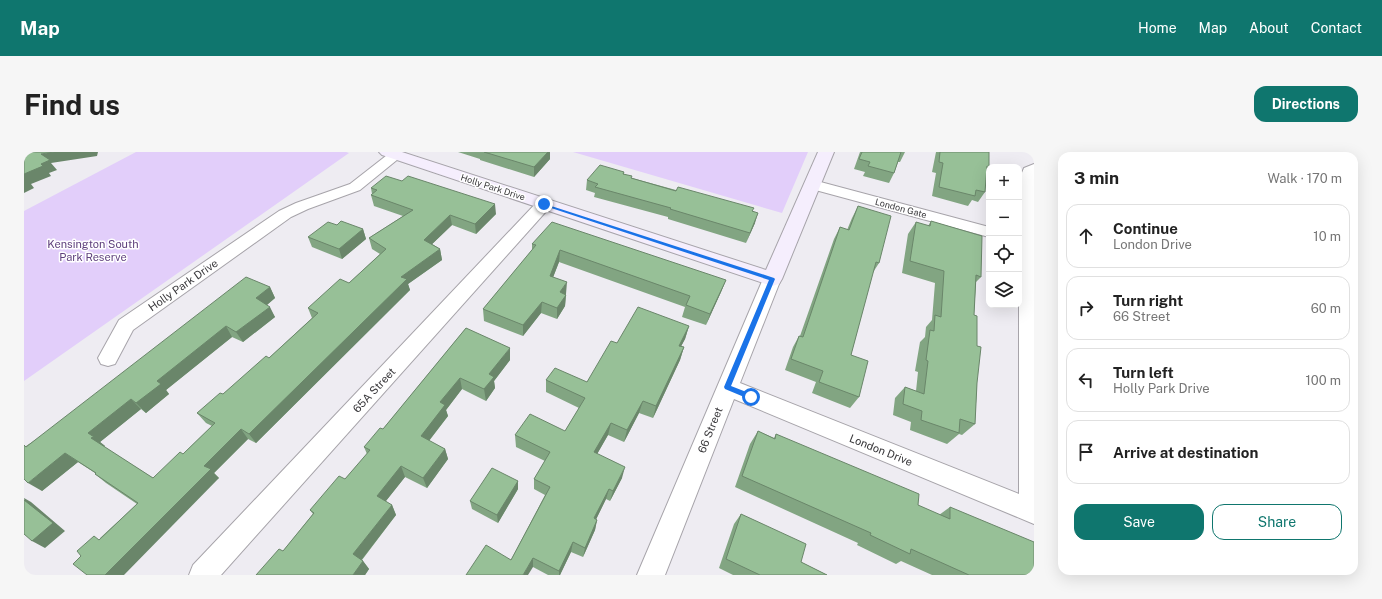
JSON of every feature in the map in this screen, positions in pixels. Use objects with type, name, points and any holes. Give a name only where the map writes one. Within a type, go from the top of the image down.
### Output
[{"type":"street","name":"66 Street","points":[[651,575],[727,387],[826,152]]},
{"type":"street","name":"Holly Park Drive","points":[[108,358],[126,325],[285,214],[302,206],[355,187],[392,154],[772,279]]},
{"type":"street","points":[[1033,511],[1023,241],[1026,182],[1029,171],[1034,168]]},
{"type":"street","name":"London Gate","points":[[813,184],[986,231]]},
{"type":"street","name":"65A Street","points":[[203,575],[544,204]]},
{"type":"street","name":"London Drive","points":[[727,387],[1033,511]]},
{"type":"green space","name":"Kensington South Park Reserve","points":[[136,152],[349,153],[24,381],[24,211]]},
{"type":"green space","points":[[573,152],[808,152],[782,213]]},
{"type":"building","points":[[24,152],[54,152],[41,154],[50,160],[41,164],[43,166],[24,174]]},
{"type":"building","points":[[484,152],[548,152],[534,167]]},
{"type":"building","points":[[862,152],[901,152],[894,173],[868,166],[870,162],[859,159]]},
{"type":"building","points":[[940,152],[989,152],[989,164],[986,164],[985,192],[976,190],[975,196],[939,187],[943,163],[939,162]]},
{"type":"building","points":[[600,165],[624,172],[623,174],[632,176],[631,178],[676,191],[678,187],[754,208],[752,211],[758,213],[750,233],[670,209],[671,208],[595,187],[598,184],[587,180]]},
{"type":"building","points":[[386,176],[402,181],[408,176],[495,204],[475,224],[450,215],[424,240],[440,249],[401,277],[407,279],[249,434],[241,429],[204,466],[211,469],[105,575],[87,575],[73,564],[81,556],[77,551],[94,536],[99,540],[138,503],[65,453],[28,483],[24,479],[24,445],[26,447],[246,277],[270,287],[256,298],[270,307],[236,332],[226,326],[157,381],[161,384],[136,403],[131,399],[88,433],[94,437],[91,438],[153,478],[180,452],[183,454],[215,423],[197,413],[220,393],[223,394],[266,356],[269,358],[318,313],[308,308],[340,279],[349,283],[386,249],[369,238],[413,210],[371,195],[377,190],[371,188]]},
{"type":"building","points":[[858,206],[891,216],[879,263],[876,262],[851,355],[868,361],[859,397],[819,382],[823,371],[791,359],[799,336],[803,337],[840,227],[849,230]]},
{"type":"building","points":[[341,221],[363,229],[339,249],[308,237],[328,222],[337,225]]},
{"type":"building","points":[[931,221],[982,236],[981,277],[976,275],[974,315],[977,316],[977,346],[981,347],[975,424],[960,419],[959,433],[921,420],[922,411],[903,404],[905,387],[924,394],[930,330],[934,331],[935,315],[941,317],[944,271],[910,261],[916,222],[930,226]]},
{"type":"building","points":[[552,222],[726,280],[710,314],[686,305],[690,296],[560,250],[550,276],[567,282],[560,292],[566,295],[557,308],[542,302],[523,325],[483,309],[536,245],[532,244]]},
{"type":"building","points":[[638,307],[689,326],[679,346],[684,347],[656,406],[643,401],[627,430],[611,423],[594,452],[625,467],[613,491],[609,489],[594,518],[597,520],[585,548],[573,542],[559,571],[533,558],[523,575],[466,575],[486,545],[511,560],[550,487],[534,479],[550,452],[515,435],[530,414],[565,431],[585,398],[546,380],[555,368],[587,382],[611,341],[617,343]]},
{"type":"building","points":[[466,328],[510,348],[489,374],[494,377],[484,389],[460,378],[440,402],[445,405],[421,436],[445,449],[423,478],[401,466],[377,496],[392,505],[353,554],[363,561],[353,575],[256,575],[279,549],[283,551],[314,513],[310,510],[339,476],[345,479],[370,450],[364,447],[380,428],[383,429]]},
{"type":"building","points":[[758,431],[775,439],[776,434],[919,494],[918,505],[950,519],[950,507],[1034,542],[1034,575],[969,575],[911,549],[910,554],[870,535],[871,533],[742,476]]},
{"type":"building","points":[[492,468],[518,481],[497,515],[470,501]]},
{"type":"building","points":[[24,500],[53,523],[32,541],[24,534]]},
{"type":"building","points":[[741,514],[806,544],[801,562],[827,575],[760,575],[726,559]]},
{"type":"route","points":[[544,204],[772,279],[727,387],[751,397]]}]
